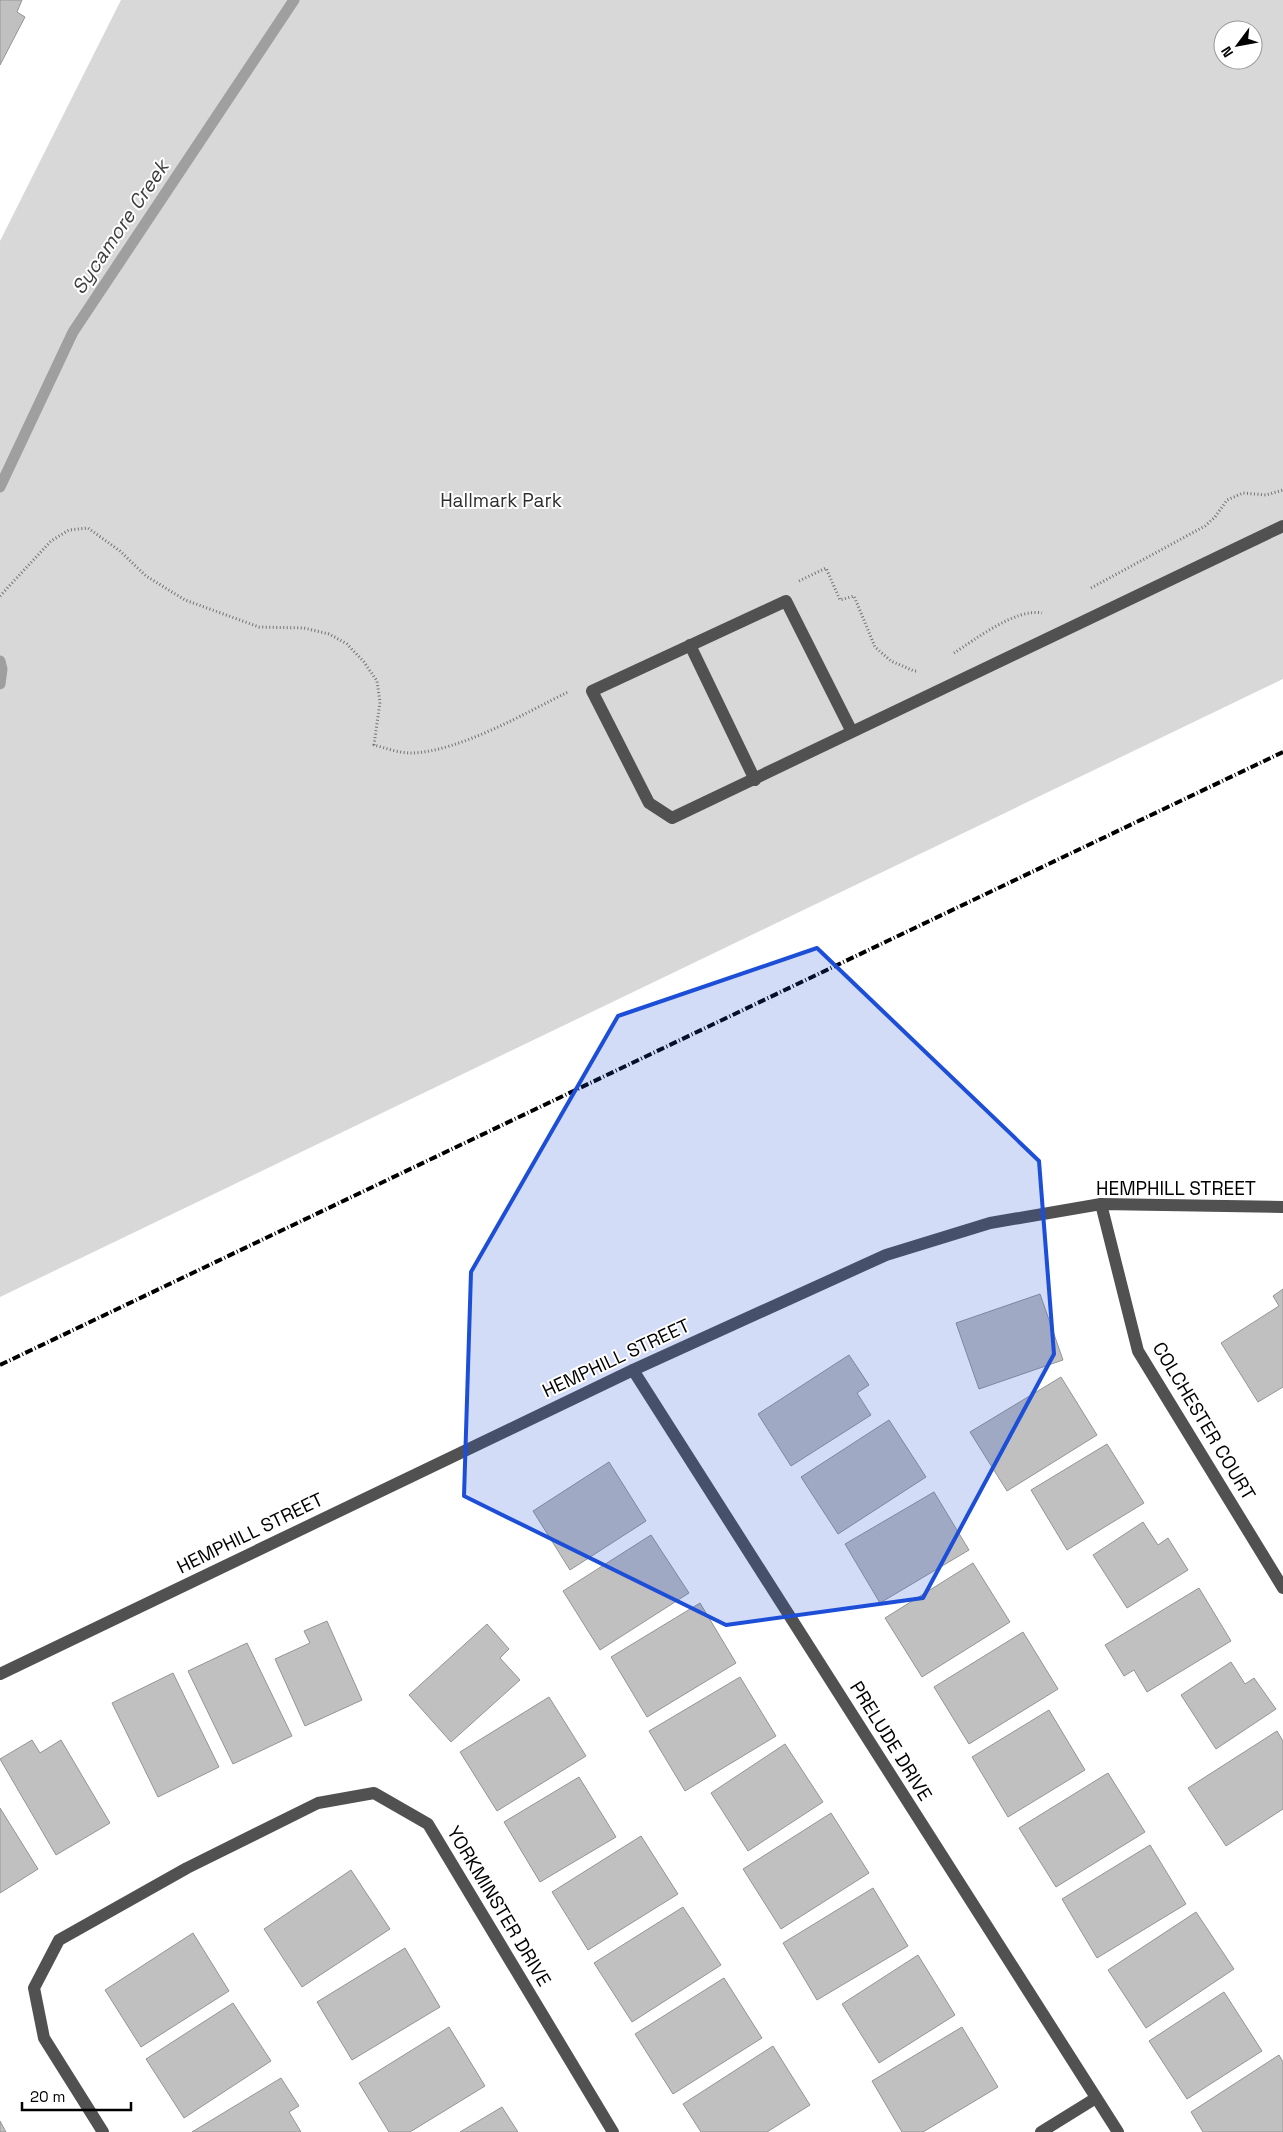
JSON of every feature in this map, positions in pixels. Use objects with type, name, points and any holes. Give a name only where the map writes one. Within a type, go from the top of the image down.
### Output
[{"type":"street","points":[[852,732],[786,601],[592,691],[649,803],[672,818],[755,780],[1283,526]]},
{"type":"street","points":[[690,645],[755,780]]},
{"type":"street","name":"HEMPHILL STREET","points":[[0,1674],[633,1370],[886,1255],[990,1222],[1101,1204],[1283,1207]]},
{"type":"street","name":"COLCHESTER COURT","points":[[1101,1204],[1138,1351],[1283,1588]]},
{"type":"street","name":"PRELUDE DRIVE","points":[[633,1370],[1118,2132]]},
{"type":"street","name":"YORKMINSTER DRIVE","points":[[103,2132],[44,2038],[34,1988],[59,1940],[187,1868],[318,1802],[374,1793],[428,1824],[613,2132]]},
{"type":"street","points":[[1041,2132],[1096,2098]]},
{"type":"path","points":[[1088,589],[1205,526],[1215,517],[1227,500],[1243,493],[1266,495],[1283,490]]},
{"type":"path","points":[[0,596],[51,541],[69,530],[88,528],[120,551],[146,576],[185,600],[259,627],[304,628],[329,634],[347,644],[364,662],[377,681],[380,702],[374,745],[410,753],[436,749],[470,738],[569,691]]},
{"type":"path","points":[[791,585],[826,568],[840,600],[854,596],[875,647],[890,661],[914,671],[921,670]]},
{"type":"path","points":[[953,653],[1013,617],[1035,611],[1050,614]]},
{"type":"highlighted area","points":[[817,948],[1039,1161],[1054,1354],[923,1598],[726,1625],[464,1496],[471,1272],[618,1016]]},
{"type":"green space","name":"Hallmark Park","points":[[121,0],[1283,0],[1283,679],[0,1297],[0,241]]},
{"type":"building","points":[[0,0],[22,0],[17,12],[25,17],[0,65]]},
{"type":"building","points":[[1283,1289],[1283,1387],[1258,1402],[1221,1343],[1279,1306],[1273,1296]]},
{"type":"building","points":[[1040,1294],[1063,1360],[979,1389],[956,1323]]},
{"type":"building","points":[[849,1355],[869,1385],[857,1393],[871,1415],[791,1466],[758,1414]]},
{"type":"building","points":[[1061,1377],[1097,1435],[1007,1491],[970,1432]]},
{"type":"building","points":[[889,1420],[926,1477],[838,1534],[801,1477]]},
{"type":"building","points":[[1107,1444],[1144,1503],[1067,1550],[1031,1490]]},
{"type":"building","points":[[609,1462],[646,1521],[570,1570],[533,1511]]},
{"type":"building","points":[[934,1492],[969,1550],[880,1603],[845,1544]]},
{"type":"building","points":[[1143,1522],[1158,1545],[1168,1538],[1188,1570],[1127,1608],[1093,1555]]},
{"type":"building","points":[[651,1535],[689,1593],[600,1650],[563,1591]]},
{"type":"building","points":[[973,1563],[1010,1622],[922,1677],[885,1618]]},
{"type":"building","points":[[1199,1588],[1231,1641],[1147,1692],[1134,1670],[1124,1676],[1105,1645]]},
{"type":"building","points":[[700,1603],[736,1663],[647,1717],[611,1657]]},
{"type":"building","points":[[327,1621],[362,1700],[305,1726],[275,1659],[310,1643],[304,1631]]},
{"type":"building","points":[[487,1624],[509,1649],[500,1658],[520,1680],[451,1742],[409,1695]]},
{"type":"building","points":[[1023,1632],[1058,1689],[969,1744],[934,1687]]},
{"type":"building","points":[[247,1643],[292,1736],[233,1764],[188,1671]]},
{"type":"building","points":[[1231,1662],[1245,1684],[1254,1678],[1276,1709],[1216,1749],[1181,1695]]},
{"type":"building","points":[[173,1673],[219,1767],[158,1797],[112,1703]]},
{"type":"building","points":[[740,1677],[776,1736],[685,1791],[649,1731]]},
{"type":"building","points":[[549,1697],[586,1756],[497,1811],[460,1752]]},
{"type":"building","points":[[1049,1710],[1085,1770],[1008,1817],[972,1757]]},
{"type":"building","points":[[1277,1731],[1283,1741],[1283,1809],[1226,1846],[1188,1788]]},
{"type":"building","points":[[32,1740],[40,1753],[61,1740],[110,1823],[56,1855],[0,1759]]},
{"type":"building","points":[[785,1744],[823,1802],[748,1851],[711,1793]]},
{"type":"building","points":[[1108,1773],[1145,1832],[1056,1887],[1019,1828]]},
{"type":"building","points":[[579,1777],[616,1837],[540,1882],[504,1822]]},
{"type":"building","points":[[0,1808],[38,1869],[0,1893]]},
{"type":"building","points":[[831,1813],[869,1873],[781,1929],[743,1869]]},
{"type":"building","points":[[641,1836],[678,1894],[588,1950],[552,1892]]},
{"type":"building","points":[[1150,1845],[1186,1904],[1097,1958],[1062,1899]]},
{"type":"building","points":[[351,1870],[390,1929],[302,1987],[264,1929]]},
{"type":"building","points":[[873,1888],[908,1946],[817,2000],[783,1943]]},
{"type":"building","points":[[683,1907],[721,1965],[632,2022],[594,1963]]},
{"type":"building","points":[[1196,1912],[1234,1969],[1146,2028],[1108,1970]]},
{"type":"building","points":[[193,1933],[229,1991],[141,2047],[105,1990]]},
{"type":"building","points":[[405,1948],[440,2007],[352,2060],[317,2002]]},
{"type":"building","points":[[918,1955],[955,2015],[879,2063],[842,2004]]},
{"type":"building","points":[[724,1978],[762,2038],[673,2094],[635,2034]]},
{"type":"building","points":[[1224,1992],[1262,2051],[1187,2099],[1149,2041]]},
{"type":"building","points":[[233,2003],[271,2061],[184,2118],[146,2059]]},
{"type":"building","points":[[449,2027],[485,2086],[410,2132],[389,2132],[359,2083]]},
{"type":"building","points":[[962,2027],[998,2087],[923,2132],[902,2132],[872,2081]]},
{"type":"building","points":[[773,2046],[810,2105],[767,2132],[701,2132],[683,2104]]},
{"type":"building","points":[[1279,2055],[1283,2062],[1283,2132],[1203,2132],[1191,2112]]},
{"type":"building","points":[[281,2078],[299,2106],[289,2112],[301,2132],[192,2132]]},
{"type":"building","points":[[502,2107],[518,2132],[460,2132]]},
{"type":"building","points":[[0,2121],[6,2132],[0,2132]]},
{"type":"waterway","name":"Sycamore Creek","points":[[0,487],[73,332],[294,0]]},
{"type":"waterway","name":"Sycamore Creek","points":[[0,661],[2,669],[0,684]]},
{"type":"railway","points":[[0,1365],[1283,752]]}]
